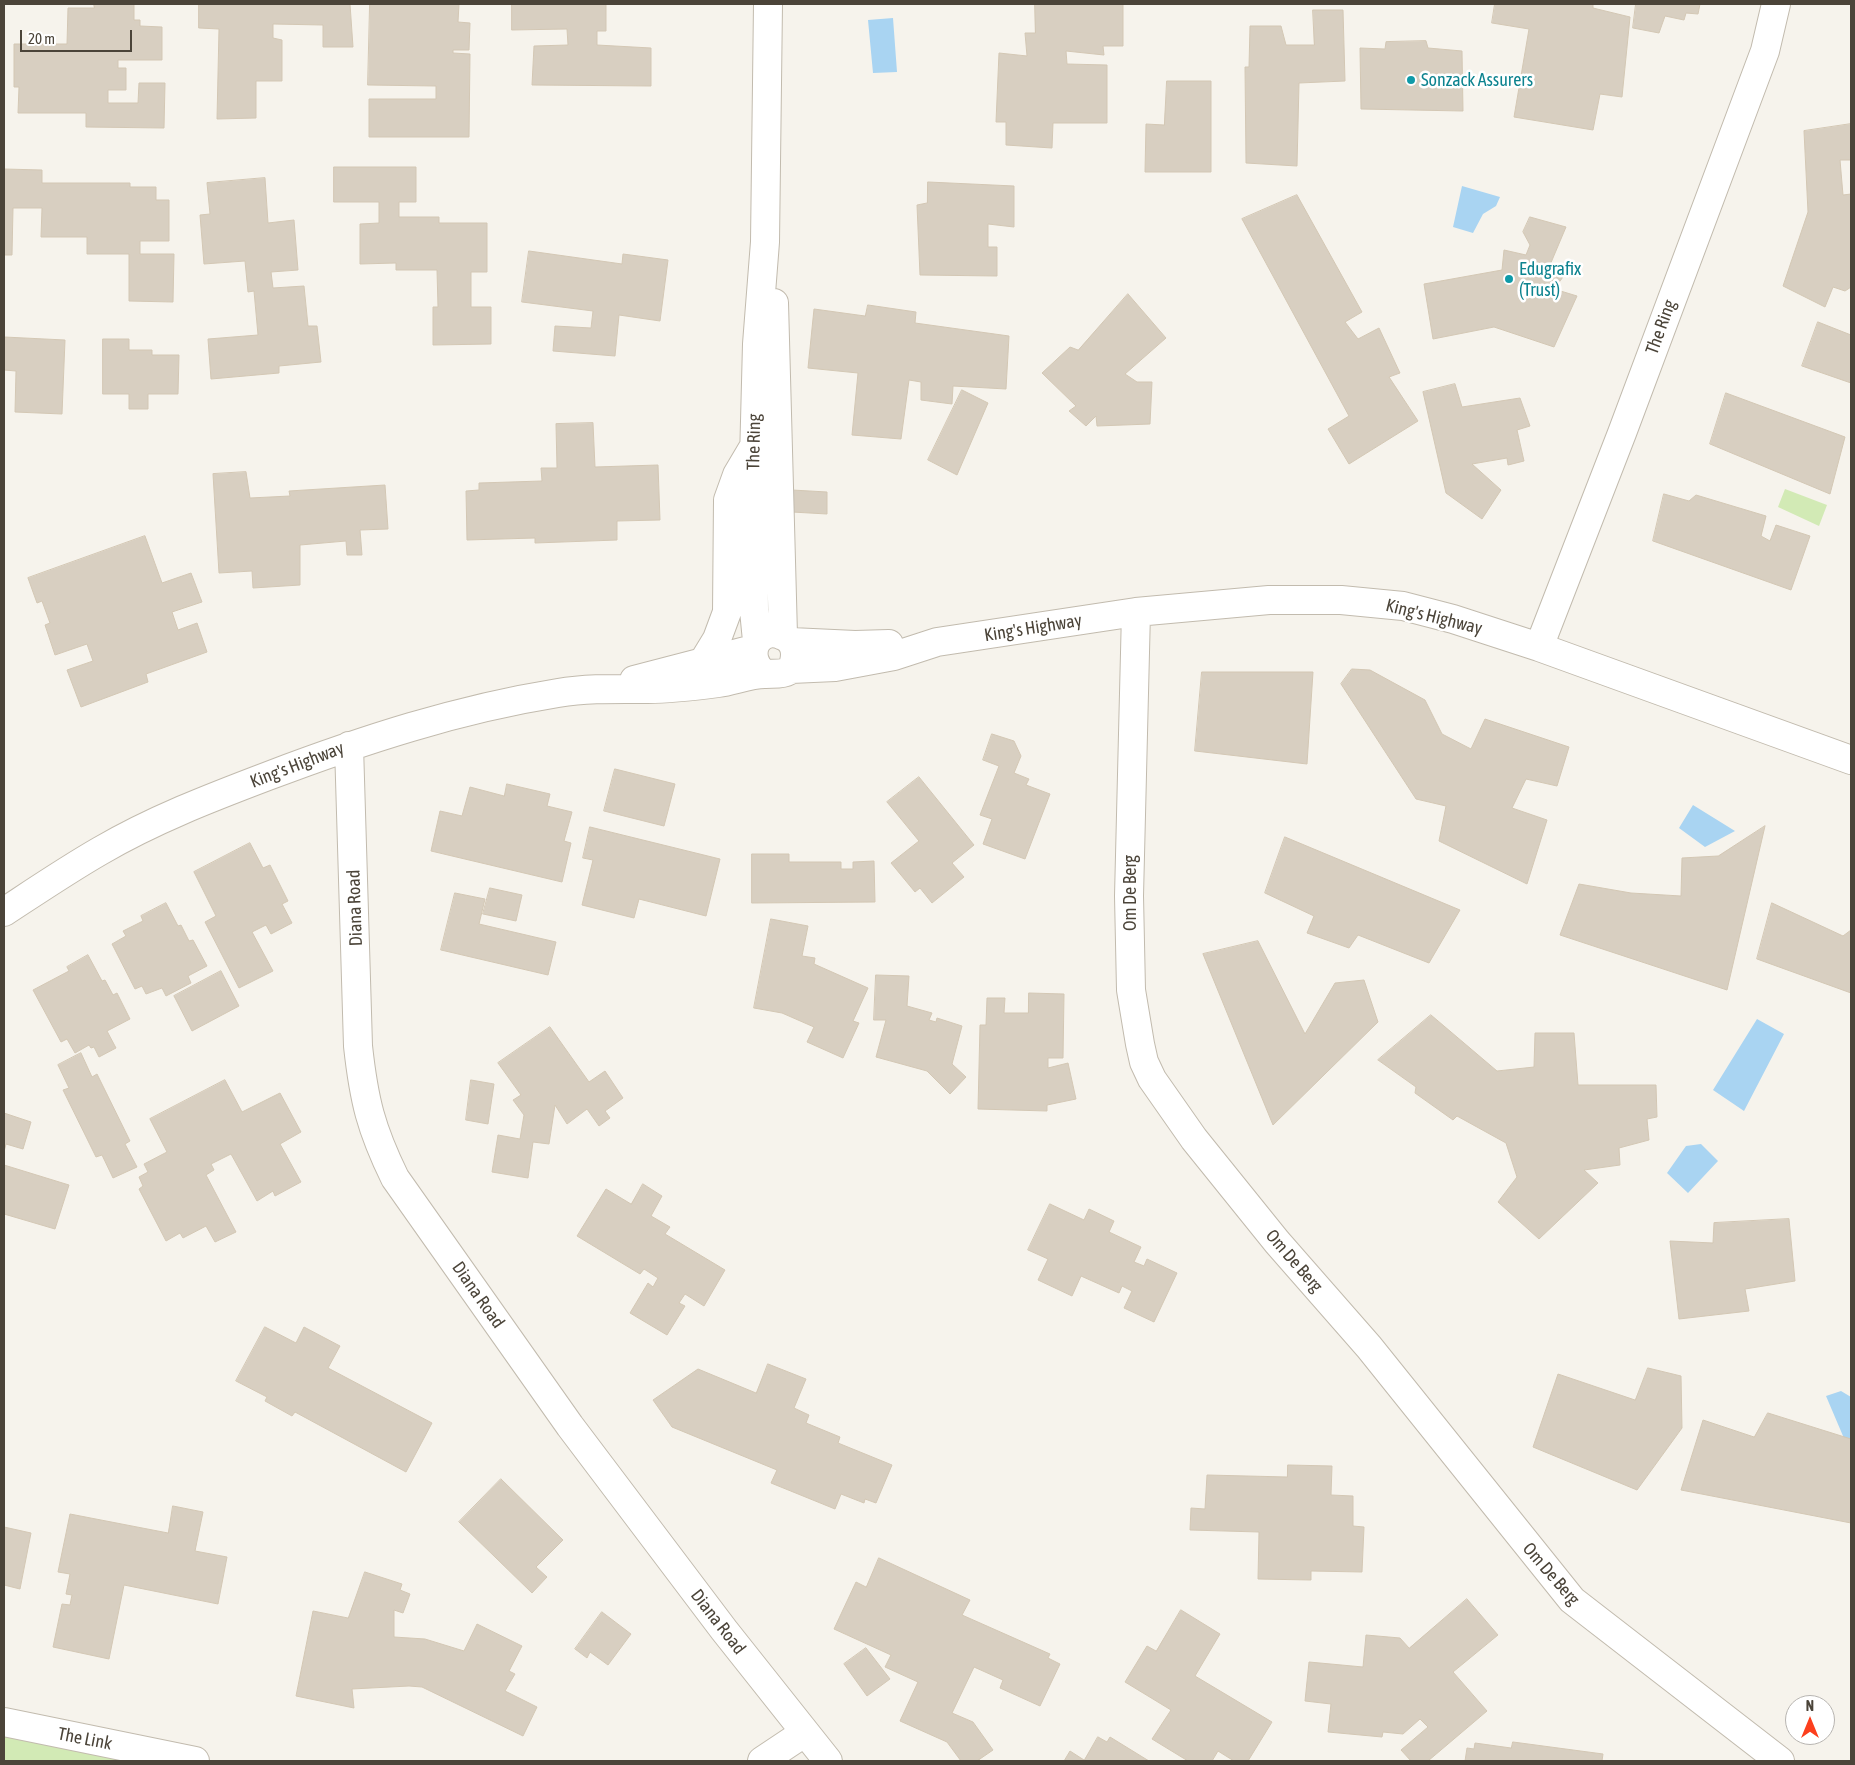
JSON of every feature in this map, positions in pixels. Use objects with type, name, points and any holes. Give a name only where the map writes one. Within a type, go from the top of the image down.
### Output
[{"type":"street","name":"The Ring","points":[[768,4],[765,242],[775,321],[767,446],[753,557],[771,642],[794,650],[794,659],[778,671]]},
{"type":"street","name":"The Ring","points":[[1539,647],[1622,433],[1765,51],[1776,4]]},
{"type":"street","points":[[703,662],[717,639],[727,612],[730,493],[741,468],[767,446]]},
{"type":"street","name":"King's Highway","points":[[4,912],[100,851],[140,829],[192,805],[349,746],[449,716],[516,700],[561,692],[614,687],[681,688],[733,681],[778,671],[835,667],[894,656],[937,642],[1136,612],[1269,600],[1303,599],[1403,606],[1453,619],[1539,647],[1851,760]]},
{"type":"street","name":"Om De Berg","points":[[1136,612],[1129,896],[1131,990],[1144,1062],[1152,1079],[1183,1124],[1277,1242],[1369,1347],[1572,1600],[1780,1761]]},
{"type":"street","name":"King's Highway","points":[[614,687],[643,677],[771,642],[855,645],[917,641],[937,642]]},
{"type":"street","points":[[771,642],[753,658],[757,667],[778,671]]},
{"type":"street","name":"Diana Road","points":[[349,746],[358,1046],[363,1090],[376,1140],[395,1178],[570,1426],[804,1733],[828,1761]]},
{"type":"street","name":"The Link","points":[[4,1722],[195,1761]]},
{"type":"street","points":[[762,1761],[804,1733]]},
{"type":"green space","points":[[1785,489],[1827,505],[1819,526],[1778,507]]},
{"type":"green space","points":[[4,1726],[204,1761],[4,1761]]},
{"type":"water","points":[[893,18],[897,72],[873,73],[868,20]]},
{"type":"water","points":[[1462,186],[1500,197],[1496,206],[1483,214],[1473,233],[1453,227]]},
{"type":"water","points":[[1693,805],[1735,831],[1705,847],[1679,828]]},
{"type":"water","points":[[1757,1019],[1784,1034],[1744,1111],[1713,1090]]},
{"type":"water","points":[[1701,1144],[1718,1161],[1688,1193],[1667,1173],[1686,1146]]},
{"type":"water","points":[[1841,1391],[1851,1397],[1851,1442],[1846,1443],[1826,1396]]},
{"type":"building","points":[[94,4],[134,4],[134,20],[140,20],[140,26],[162,27],[162,60],[118,60],[118,68],[126,68],[126,90],[108,90],[108,103],[138,103],[139,83],[165,83],[164,128],[86,127],[86,113],[18,113],[19,87],[14,87],[14,44],[67,44],[68,8],[94,8]]},
{"type":"building","points":[[199,4],[350,4],[353,47],[323,47],[323,25],[273,24],[273,38],[282,40],[282,81],[256,81],[256,118],[217,119],[219,29],[199,28]]},
{"type":"building","points":[[370,4],[459,4],[458,22],[470,23],[469,50],[453,50],[453,53],[470,54],[469,137],[369,137],[369,99],[436,99],[436,86],[368,85]]},
{"type":"building","points":[[512,4],[606,4],[606,31],[597,31],[597,45],[651,48],[651,86],[532,85],[534,46],[568,45],[567,29],[512,30]]},
{"type":"building","points":[[1035,4],[1123,4],[1123,46],[1103,46],[1104,55],[1066,51],[1067,64],[1107,65],[1107,123],[1053,123],[1052,148],[1006,145],[1006,122],[996,122],[999,53],[1027,56],[1025,33],[1035,33]]},
{"type":"building","points":[[1495,4],[1593,4],[1593,8],[1630,17],[1622,97],[1600,94],[1593,130],[1514,117],[1529,29],[1492,23]]},
{"type":"building","points":[[1636,4],[1700,4],[1698,14],[1686,13],[1684,20],[1665,16],[1659,33],[1633,28]]},
{"type":"building","points":[[1313,10],[1343,10],[1345,81],[1299,83],[1297,166],[1246,163],[1245,67],[1249,67],[1250,26],[1281,26],[1286,45],[1314,45]]},
{"type":"building","name":"Sonzack Assurers","points":[[1426,41],[1428,48],[1462,51],[1463,111],[1361,109],[1360,48],[1385,49],[1386,42]]},
{"type":"building","points":[[1167,81],[1211,81],[1211,172],[1145,172],[1146,124],[1164,125]]},
{"type":"building","points":[[1851,124],[1851,160],[1840,160],[1843,195],[1851,194],[1851,287],[1845,291],[1833,287],[1825,307],[1783,286],[1808,212],[1804,131]]},
{"type":"building","points":[[334,167],[416,167],[416,202],[399,202],[399,217],[439,217],[439,223],[487,223],[487,272],[471,272],[471,307],[491,307],[491,344],[433,345],[433,307],[438,307],[437,270],[396,270],[396,263],[360,264],[360,224],[379,223],[379,202],[334,202]]},
{"type":"building","points":[[4,169],[42,170],[42,183],[130,183],[130,187],[156,187],[156,200],[169,200],[169,241],[140,241],[140,254],[174,254],[173,302],[129,301],[129,254],[87,254],[87,237],[41,237],[42,208],[13,208],[12,255],[4,255]]},
{"type":"building","points":[[265,178],[268,223],[294,220],[298,270],[271,272],[273,288],[304,286],[308,326],[317,326],[321,362],[279,366],[279,373],[211,379],[208,339],[258,335],[254,291],[248,292],[245,261],[204,264],[200,215],[210,214],[207,183]]},
{"type":"building","points":[[928,182],[1014,186],[1014,227],[988,224],[988,247],[997,247],[997,276],[920,275],[917,205],[927,203]]},
{"type":"building","points":[[1297,195],[1362,312],[1345,322],[1358,339],[1379,328],[1400,373],[1389,377],[1418,421],[1349,464],[1328,429],[1349,416],[1242,219]]},
{"type":"building","name":"Edugrafix (Trust)","points":[[1530,217],[1566,227],[1550,265],[1566,273],[1554,289],[1577,296],[1554,347],[1494,327],[1433,339],[1424,284],[1502,270],[1504,250],[1526,255],[1530,245],[1523,232]]},
{"type":"building","points":[[529,251],[622,264],[623,254],[668,260],[660,321],[619,315],[615,356],[553,351],[555,326],[591,328],[593,311],[522,302]]},
{"type":"building","points":[[1128,294],[1166,338],[1125,374],[1137,382],[1152,382],[1150,424],[1097,426],[1096,416],[1086,426],[1069,411],[1076,406],[1042,373],[1070,347],[1078,350]]},
{"type":"building","points":[[868,305],[916,312],[915,323],[1009,336],[1006,389],[953,386],[952,404],[921,400],[921,382],[909,380],[901,439],[852,435],[858,373],[808,368],[814,309],[865,316]]},
{"type":"building","points":[[1818,322],[1851,335],[1851,383],[1802,366]]},
{"type":"building","points":[[4,337],[65,340],[62,414],[15,412],[16,371],[4,370]]},
{"type":"building","points":[[103,339],[129,339],[129,350],[152,350],[152,355],[179,355],[178,394],[148,394],[148,409],[129,409],[129,394],[103,394]]},
{"type":"building","points":[[1455,384],[1462,407],[1520,398],[1530,426],[1517,430],[1524,461],[1508,465],[1507,458],[1472,464],[1501,490],[1482,519],[1446,493],[1423,392]]},
{"type":"building","points":[[962,390],[988,403],[957,475],[928,460]]},
{"type":"building","points":[[1726,393],[1845,437],[1830,494],[1710,444]]},
{"type":"building","points":[[593,423],[595,467],[658,465],[660,520],[617,521],[617,540],[535,543],[535,538],[467,540],[466,491],[479,490],[479,483],[542,481],[541,468],[557,468],[556,424]]},
{"type":"building","points":[[246,472],[250,498],[290,496],[289,491],[385,485],[388,529],[360,530],[362,555],[347,555],[346,541],[300,545],[300,585],[253,588],[252,571],[219,573],[213,474]]},
{"type":"building","points":[[792,490],[827,492],[827,514],[792,512]]},
{"type":"building","points":[[1664,494],[1689,501],[1696,495],[1766,516],[1761,536],[1770,541],[1776,525],[1810,536],[1791,590],[1653,541]]},
{"type":"building","points":[[145,536],[162,583],[191,573],[202,602],[172,612],[178,630],[197,623],[207,652],[146,674],[148,682],[81,707],[67,670],[93,661],[87,644],[55,655],[45,625],[50,623],[42,601],[37,603],[28,578]]},
{"type":"building","points":[[1352,669],[1370,670],[1425,700],[1442,734],[1471,749],[1485,719],[1569,747],[1557,786],[1526,779],[1512,808],[1547,820],[1527,884],[1439,841],[1446,806],[1416,799],[1341,684]]},
{"type":"building","points":[[1202,672],[1313,672],[1307,764],[1195,751]]},
{"type":"building","points":[[992,734],[1014,741],[1021,756],[1014,773],[1029,779],[1026,785],[1050,794],[1025,859],[983,844],[992,819],[980,815],[999,766],[983,760]]},
{"type":"building","points":[[615,769],[675,784],[664,826],[604,811]]},
{"type":"building","points":[[919,777],[974,845],[952,863],[964,877],[932,903],[920,888],[915,892],[891,863],[919,841],[887,802]]},
{"type":"building","points":[[507,784],[550,794],[547,806],[572,812],[564,841],[571,843],[562,882],[431,851],[440,811],[462,816],[470,787],[504,796]]},
{"type":"building","points":[[1765,826],[1727,990],[1560,935],[1579,884],[1631,893],[1681,896],[1682,858],[1718,856]]},
{"type":"building","points":[[590,827],[720,859],[706,916],[639,899],[634,918],[582,905],[593,860],[583,858]]},
{"type":"building","points":[[1285,837],[1460,910],[1429,963],[1358,935],[1349,948],[1307,933],[1314,916],[1265,893]]},
{"type":"building","points":[[250,843],[263,868],[270,865],[288,901],[282,904],[292,923],[271,934],[266,925],[252,932],[273,971],[239,988],[205,922],[216,916],[194,872]]},
{"type":"building","points":[[752,854],[789,854],[789,862],[841,862],[841,869],[853,869],[853,862],[874,861],[875,902],[752,903]]},
{"type":"building","points":[[490,888],[522,895],[516,921],[483,914]]},
{"type":"building","points":[[455,893],[485,899],[479,924],[556,942],[548,975],[441,950]]},
{"type":"building","points":[[166,903],[178,926],[181,925],[189,941],[193,940],[207,966],[188,976],[191,983],[166,996],[162,988],[146,994],[142,986],[135,989],[112,944],[126,936],[123,931],[143,921],[141,916]]},
{"type":"building","points":[[1772,903],[1843,936],[1851,930],[1851,993],[1757,959]]},
{"type":"building","points":[[771,919],[808,926],[802,956],[815,958],[814,964],[868,988],[853,1021],[859,1023],[843,1058],[807,1042],[814,1027],[782,1013],[754,1008]]},
{"type":"building","points":[[1258,941],[1305,1034],[1335,983],[1364,980],[1378,1022],[1273,1125],[1203,954]]},
{"type":"building","points":[[88,955],[102,981],[105,980],[113,995],[117,993],[130,1019],[107,1031],[116,1048],[99,1057],[94,1047],[91,1048],[89,1045],[75,1053],[67,1039],[61,1042],[33,990],[69,971],[67,967]]},
{"type":"building","points":[[221,971],[239,1006],[192,1031],[174,996]]},
{"type":"building","points":[[876,975],[909,976],[907,1006],[932,1013],[929,1020],[936,1022],[937,1018],[962,1026],[952,1064],[966,1077],[950,1094],[927,1071],[876,1057],[886,1020],[874,1020]]},
{"type":"building","points":[[1029,993],[1064,994],[1063,1058],[1048,1058],[1048,1068],[1068,1063],[1076,1099],[1047,1105],[1047,1111],[978,1109],[980,1025],[986,1025],[987,998],[1005,998],[1004,1013],[1028,1013]]},
{"type":"building","points":[[1431,1015],[1497,1071],[1534,1067],[1535,1033],[1574,1033],[1578,1085],[1656,1085],[1657,1117],[1647,1119],[1649,1140],[1619,1148],[1620,1165],[1584,1170],[1598,1183],[1539,1239],[1498,1202],[1517,1177],[1506,1143],[1457,1116],[1453,1120],[1415,1093],[1416,1087],[1378,1060]]},
{"type":"building","points":[[550,1027],[589,1082],[605,1071],[623,1098],[605,1111],[610,1118],[599,1126],[587,1109],[567,1124],[555,1105],[549,1144],[533,1142],[528,1178],[492,1172],[498,1135],[520,1139],[524,1115],[513,1100],[521,1095],[498,1063]]},
{"type":"building","points":[[81,1053],[92,1077],[97,1074],[130,1141],[125,1144],[137,1167],[113,1178],[102,1155],[96,1157],[63,1090],[69,1088],[58,1065]]},
{"type":"building","points":[[225,1080],[242,1112],[280,1093],[301,1132],[280,1144],[301,1182],[275,1196],[273,1191],[257,1201],[231,1154],[211,1164],[214,1170],[206,1175],[236,1232],[215,1242],[206,1226],[183,1238],[180,1233],[166,1241],[139,1189],[143,1186],[139,1177],[148,1172],[144,1164],[167,1152],[150,1119]]},
{"type":"building","points":[[471,1080],[494,1084],[488,1124],[466,1120]]},
{"type":"building","points":[[4,1113],[31,1122],[23,1149],[6,1144],[4,1152]]},
{"type":"building","points":[[4,1165],[69,1185],[55,1229],[4,1214]]},
{"type":"building","points":[[643,1184],[662,1196],[651,1216],[670,1227],[665,1234],[725,1270],[704,1306],[685,1294],[679,1303],[685,1306],[667,1335],[630,1313],[648,1283],[653,1287],[658,1278],[644,1269],[640,1274],[577,1236],[606,1189],[631,1204]]},
{"type":"building","points":[[1050,1204],[1084,1220],[1089,1209],[1114,1221],[1109,1232],[1141,1247],[1134,1262],[1144,1266],[1147,1259],[1177,1273],[1154,1322],[1124,1308],[1132,1291],[1122,1286],[1119,1293],[1081,1276],[1072,1296],[1038,1280],[1048,1259],[1028,1250]]},
{"type":"building","points":[[1789,1219],[1795,1281],[1745,1289],[1749,1311],[1679,1319],[1670,1241],[1713,1243],[1714,1223]]},
{"type":"building","points":[[265,1327],[296,1343],[304,1327],[340,1346],[328,1368],[432,1423],[406,1472],[295,1412],[292,1416],[265,1401],[267,1397],[236,1381]]},
{"type":"building","points":[[768,1364],[806,1379],[794,1408],[809,1415],[806,1423],[840,1437],[838,1443],[892,1465],[876,1503],[865,1499],[864,1503],[841,1494],[835,1509],[771,1483],[777,1470],[672,1427],[653,1400],[698,1369],[756,1393]]},
{"type":"building","points":[[1648,1368],[1681,1376],[1682,1428],[1637,1490],[1533,1447],[1558,1374],[1635,1400]]},
{"type":"building","points":[[1768,1413],[1851,1439],[1851,1523],[1681,1490],[1703,1420],[1754,1437]]},
{"type":"building","points":[[1288,1465],[1332,1466],[1331,1495],[1353,1496],[1353,1526],[1364,1527],[1362,1572],[1311,1571],[1311,1580],[1258,1579],[1259,1532],[1190,1530],[1191,1508],[1205,1509],[1207,1475],[1287,1477]]},
{"type":"building","points":[[501,1479],[563,1540],[536,1567],[547,1577],[532,1593],[459,1522]]},
{"type":"building","points":[[173,1506],[203,1512],[195,1551],[227,1557],[218,1604],[124,1585],[109,1659],[53,1647],[62,1604],[70,1605],[72,1595],[66,1594],[70,1574],[58,1572],[70,1514],[168,1533]]},
{"type":"building","points":[[4,1527],[31,1533],[20,1589],[4,1585]]},
{"type":"building","points":[[879,1558],[970,1600],[962,1615],[1050,1654],[1048,1658],[1060,1664],[1040,1706],[1000,1688],[1003,1680],[974,1667],[952,1713],[973,1722],[993,1750],[977,1761],[961,1761],[947,1742],[900,1721],[918,1682],[885,1667],[891,1655],[834,1629],[856,1582],[866,1587]]},
{"type":"building","points":[[365,1572],[402,1584],[400,1590],[410,1594],[403,1613],[394,1610],[394,1637],[425,1639],[464,1651],[477,1624],[522,1646],[509,1671],[515,1674],[505,1691],[537,1707],[523,1736],[422,1687],[352,1689],[354,1708],[296,1696],[313,1611],[348,1618]]},
{"type":"building","points":[[1467,1599],[1498,1635],[1453,1672],[1487,1711],[1428,1761],[1411,1761],[1401,1750],[1428,1727],[1420,1719],[1403,1734],[1383,1732],[1382,1737],[1328,1732],[1331,1704],[1305,1701],[1309,1662],[1363,1667],[1366,1635],[1400,1638],[1409,1648]]},
{"type":"building","points":[[1181,1610],[1220,1634],[1195,1676],[1272,1722],[1248,1761],[1234,1761],[1218,1751],[1212,1761],[1188,1761],[1152,1739],[1171,1710],[1125,1682],[1147,1646],[1156,1651]]},
{"type":"building","points":[[602,1612],[631,1634],[608,1665],[590,1652],[587,1658],[575,1649]]},
{"type":"building","points":[[866,1648],[890,1679],[867,1696],[844,1664]]},
{"type":"building","points":[[1098,1737],[1107,1742],[1110,1737],[1149,1761],[1064,1761],[1070,1751],[1084,1760]]},
{"type":"building","points":[[1513,1742],[1603,1754],[1602,1761],[1465,1761],[1467,1748],[1474,1749],[1475,1743],[1511,1748]]},
{"type":"place","name":"Sonzack Assurers","points":[[1411,80]]},
{"type":"place","name":"Edugrafix (Trust)","points":[[1509,279]]}]
